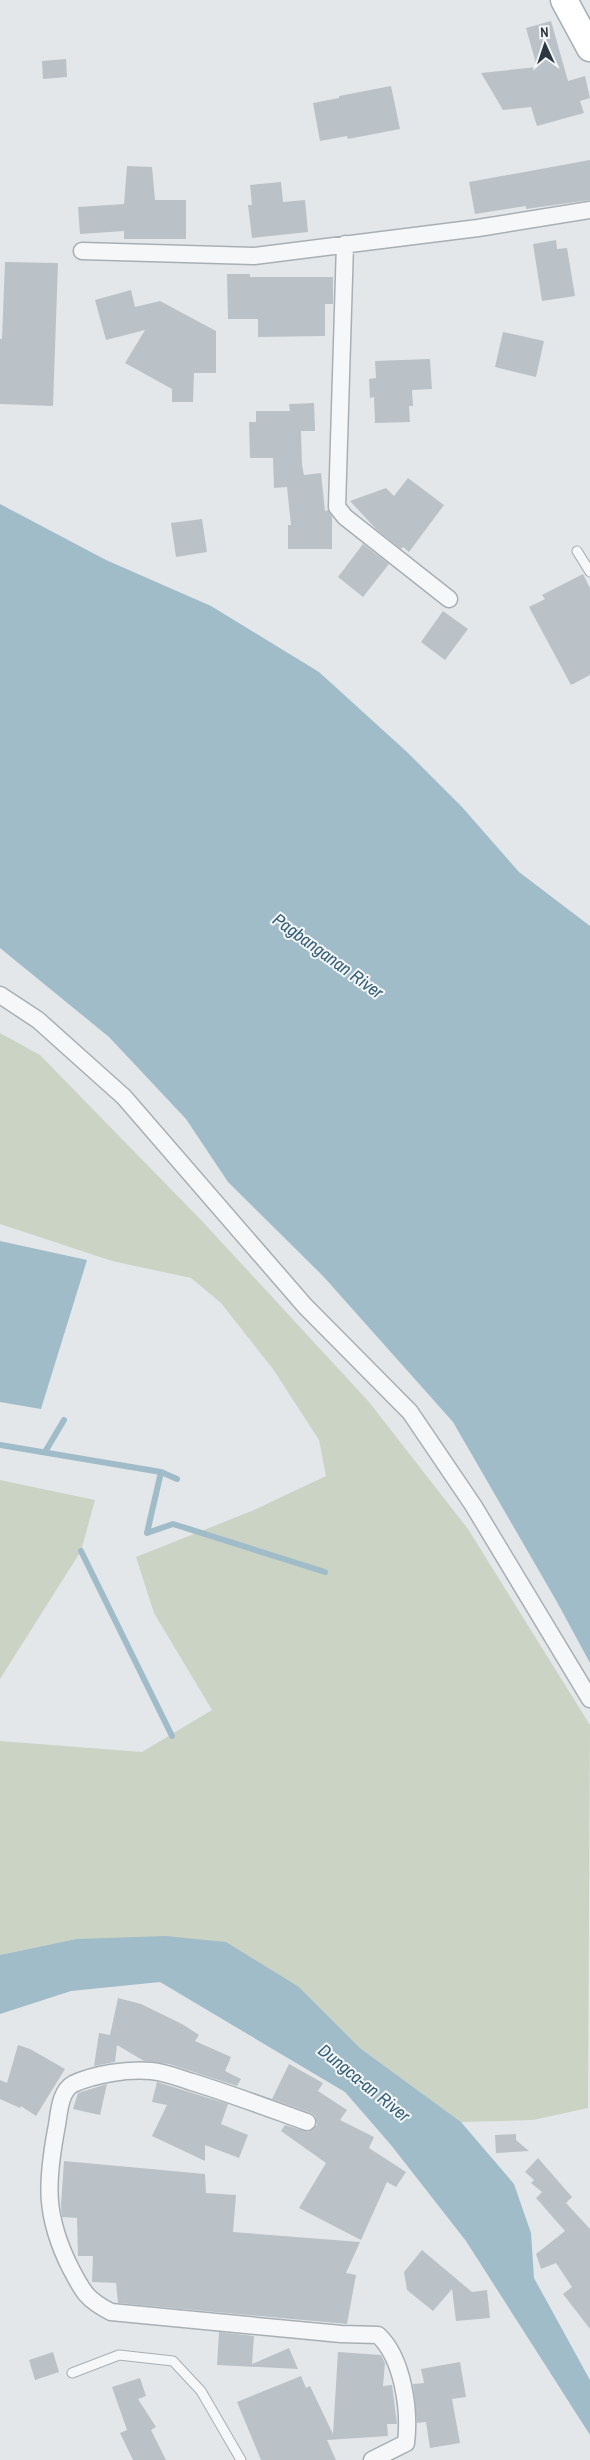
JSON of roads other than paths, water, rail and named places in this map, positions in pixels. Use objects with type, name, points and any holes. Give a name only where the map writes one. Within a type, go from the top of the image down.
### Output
[{"type":"main road","points":[[564,0],[590,48]]},
{"type":"street","points":[[82,251],[244,256],[478,228],[590,210]]},
{"type":"street","points":[[345,244],[337,508],[344,517],[449,599]]},
{"type":"street","points":[[0,995],[38,1020],[124,1097],[305,1306],[410,1412],[474,1505],[590,1699]]},
{"type":"street","points":[[307,2122],[236,2095],[154,2071],[137,2070],[90,2078],[71,2085],[61,2100],[50,2162],[49,2210],[58,2244],[80,2284],[92,2302],[111,2312],[341,2334],[378,2335],[389,2345],[399,2367],[408,2428],[406,2443],[374,2459]]},
{"type":"lane","points":[[577,551],[590,572]]},
{"type":"lane","points":[[72,2373],[118,2355],[173,2361],[201,2391],[241,2460]]},
{"type":"water","name":"Pagbanganan River","points":[[0,504],[106,560],[211,606],[319,672],[407,752],[462,807],[519,872],[590,926],[590,1663],[453,1422],[323,1276],[228,1182],[186,1119],[109,1037],[0,948]]},
{"type":"water","points":[[0,1241],[87,1260],[41,1409],[0,1402]]},
{"type":"water","name":"Dungca-an River","points":[[166,1936],[226,1942],[299,1987],[360,2048],[461,2122],[514,2184],[531,2233],[534,2278],[590,2380],[590,2435],[466,2241],[391,2145],[345,2092],[160,1982],[71,1991],[0,2014],[0,1955],[76,1939]]},
{"type":"waterway","points":[[45,1452],[64,1420]]},
{"type":"waterway","points":[[0,1445],[161,1472],[147,1533],[173,1524],[325,1572]]},
{"type":"waterway","points":[[161,1472],[177,1479]]},
{"type":"waterway","points":[[81,1551],[172,1736]]}]
